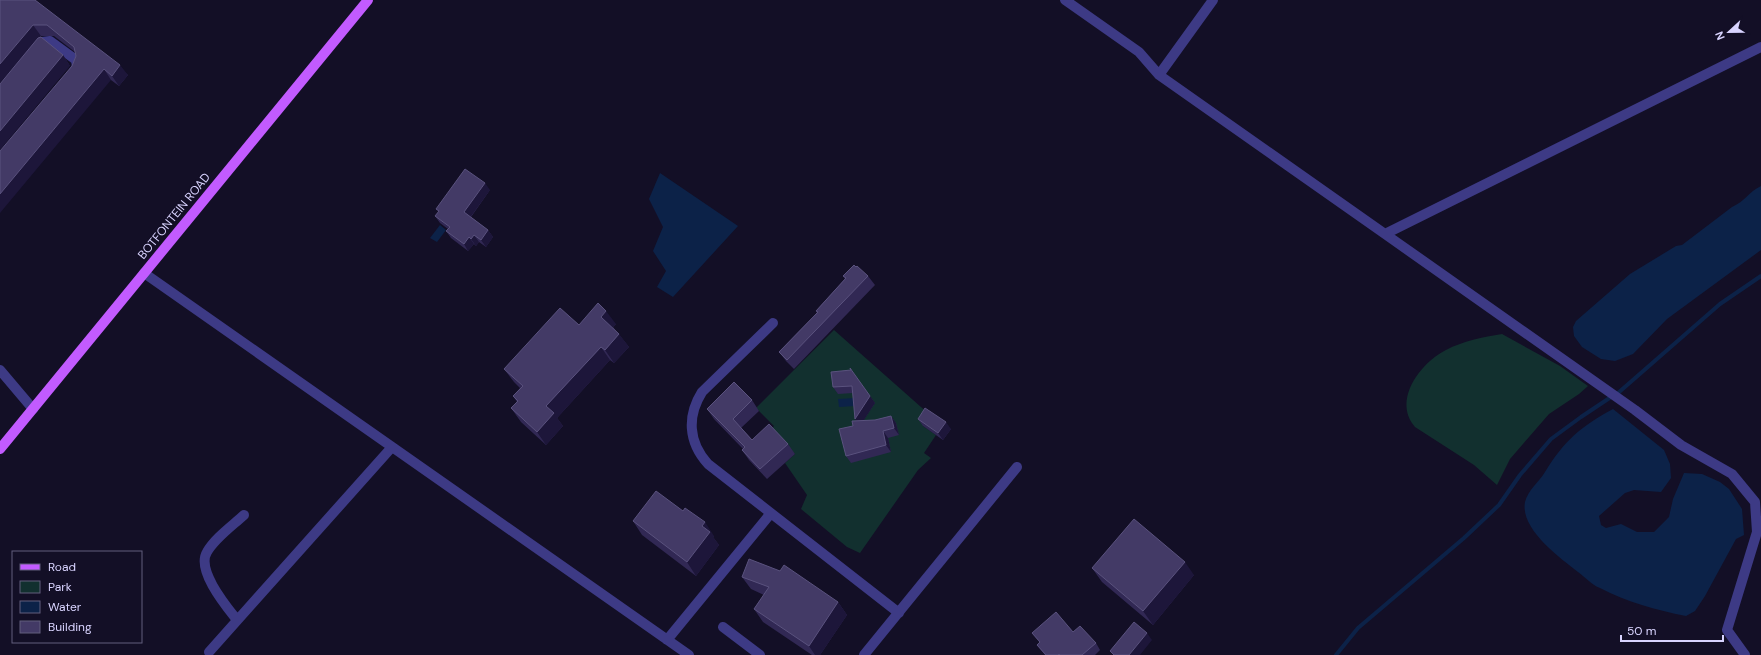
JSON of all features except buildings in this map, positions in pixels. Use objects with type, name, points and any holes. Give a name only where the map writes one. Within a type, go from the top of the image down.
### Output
[{"type":"main road","name":"BOTFONTEIN ROAD","points":[[0,449],[368,0]]},
{"type":"street","points":[[1065,0],[1139,52],[1159,75],[1635,410],[1681,445],[1732,474],[1755,502],[1757,532],[1727,630],[1745,655]]},
{"type":"street","points":[[1159,75],[1213,0]]},
{"type":"street","points":[[28,59],[42,42],[50,41],[76,60],[77,67],[69,78]]},
{"type":"street","points":[[1385,234],[1761,47]]},
{"type":"street","points":[[144,273],[689,655]]},
{"type":"street","points":[[773,323],[702,392],[694,408],[691,427],[694,443],[705,460],[899,613]]},
{"type":"street","points":[[0,370],[33,409]]},
{"type":"street","points":[[209,652],[392,447]]},
{"type":"street","points":[[864,655],[1017,467]]},
{"type":"street","points":[[667,640],[771,513]]},
{"type":"street","points":[[237,620],[206,574],[204,563],[206,553],[244,515]]},
{"type":"street","points":[[722,627],[760,655]]},
{"type":"green space","points":[[834,330],[930,415],[923,426],[936,435],[924,453],[931,458],[918,470],[860,553],[847,547],[801,509],[807,495],[785,463],[795,454],[771,430],[774,426],[756,408]]},
{"type":"green space","points":[[1502,334],[1560,366],[1588,386],[1579,394],[1549,414],[1510,459],[1497,485],[1474,465],[1415,427],[1409,417],[1406,406],[1412,384],[1419,373],[1436,356],[1446,350],[1466,342]]},
{"type":"water","points":[[660,173],[738,226],[673,297],[657,287],[666,271],[653,251],[663,227],[649,199]]},
{"type":"water","points":[[1761,186],[1761,250],[1667,319],[1633,354],[1615,361],[1601,359],[1582,347],[1574,336],[1573,327],[1576,321],[1630,274],[1676,246],[1682,245]]},
{"type":"water","points":[[440,225],[446,230],[437,242],[430,238]]},
{"type":"water","points":[[855,398],[856,406],[839,407],[838,399]]},
{"type":"water","points":[[1613,409],[1664,450],[1670,464],[1671,478],[1661,492],[1634,490],[1625,493],[1599,516],[1601,525],[1606,528],[1621,524],[1637,532],[1654,532],[1669,517],[1673,499],[1684,473],[1702,474],[1720,482],[1729,489],[1742,509],[1744,535],[1736,539],[1705,596],[1695,611],[1686,616],[1642,605],[1597,587],[1542,542],[1528,522],[1525,512],[1526,498],[1543,476],[1559,451],[1582,428]]},
{"type":"waterway","points":[[1618,393],[1720,304],[1761,276]]},
{"type":"waterway","points":[[1336,655],[1358,628],[1464,538],[1499,505],[1520,475],[1551,439],[1611,397]]}]
